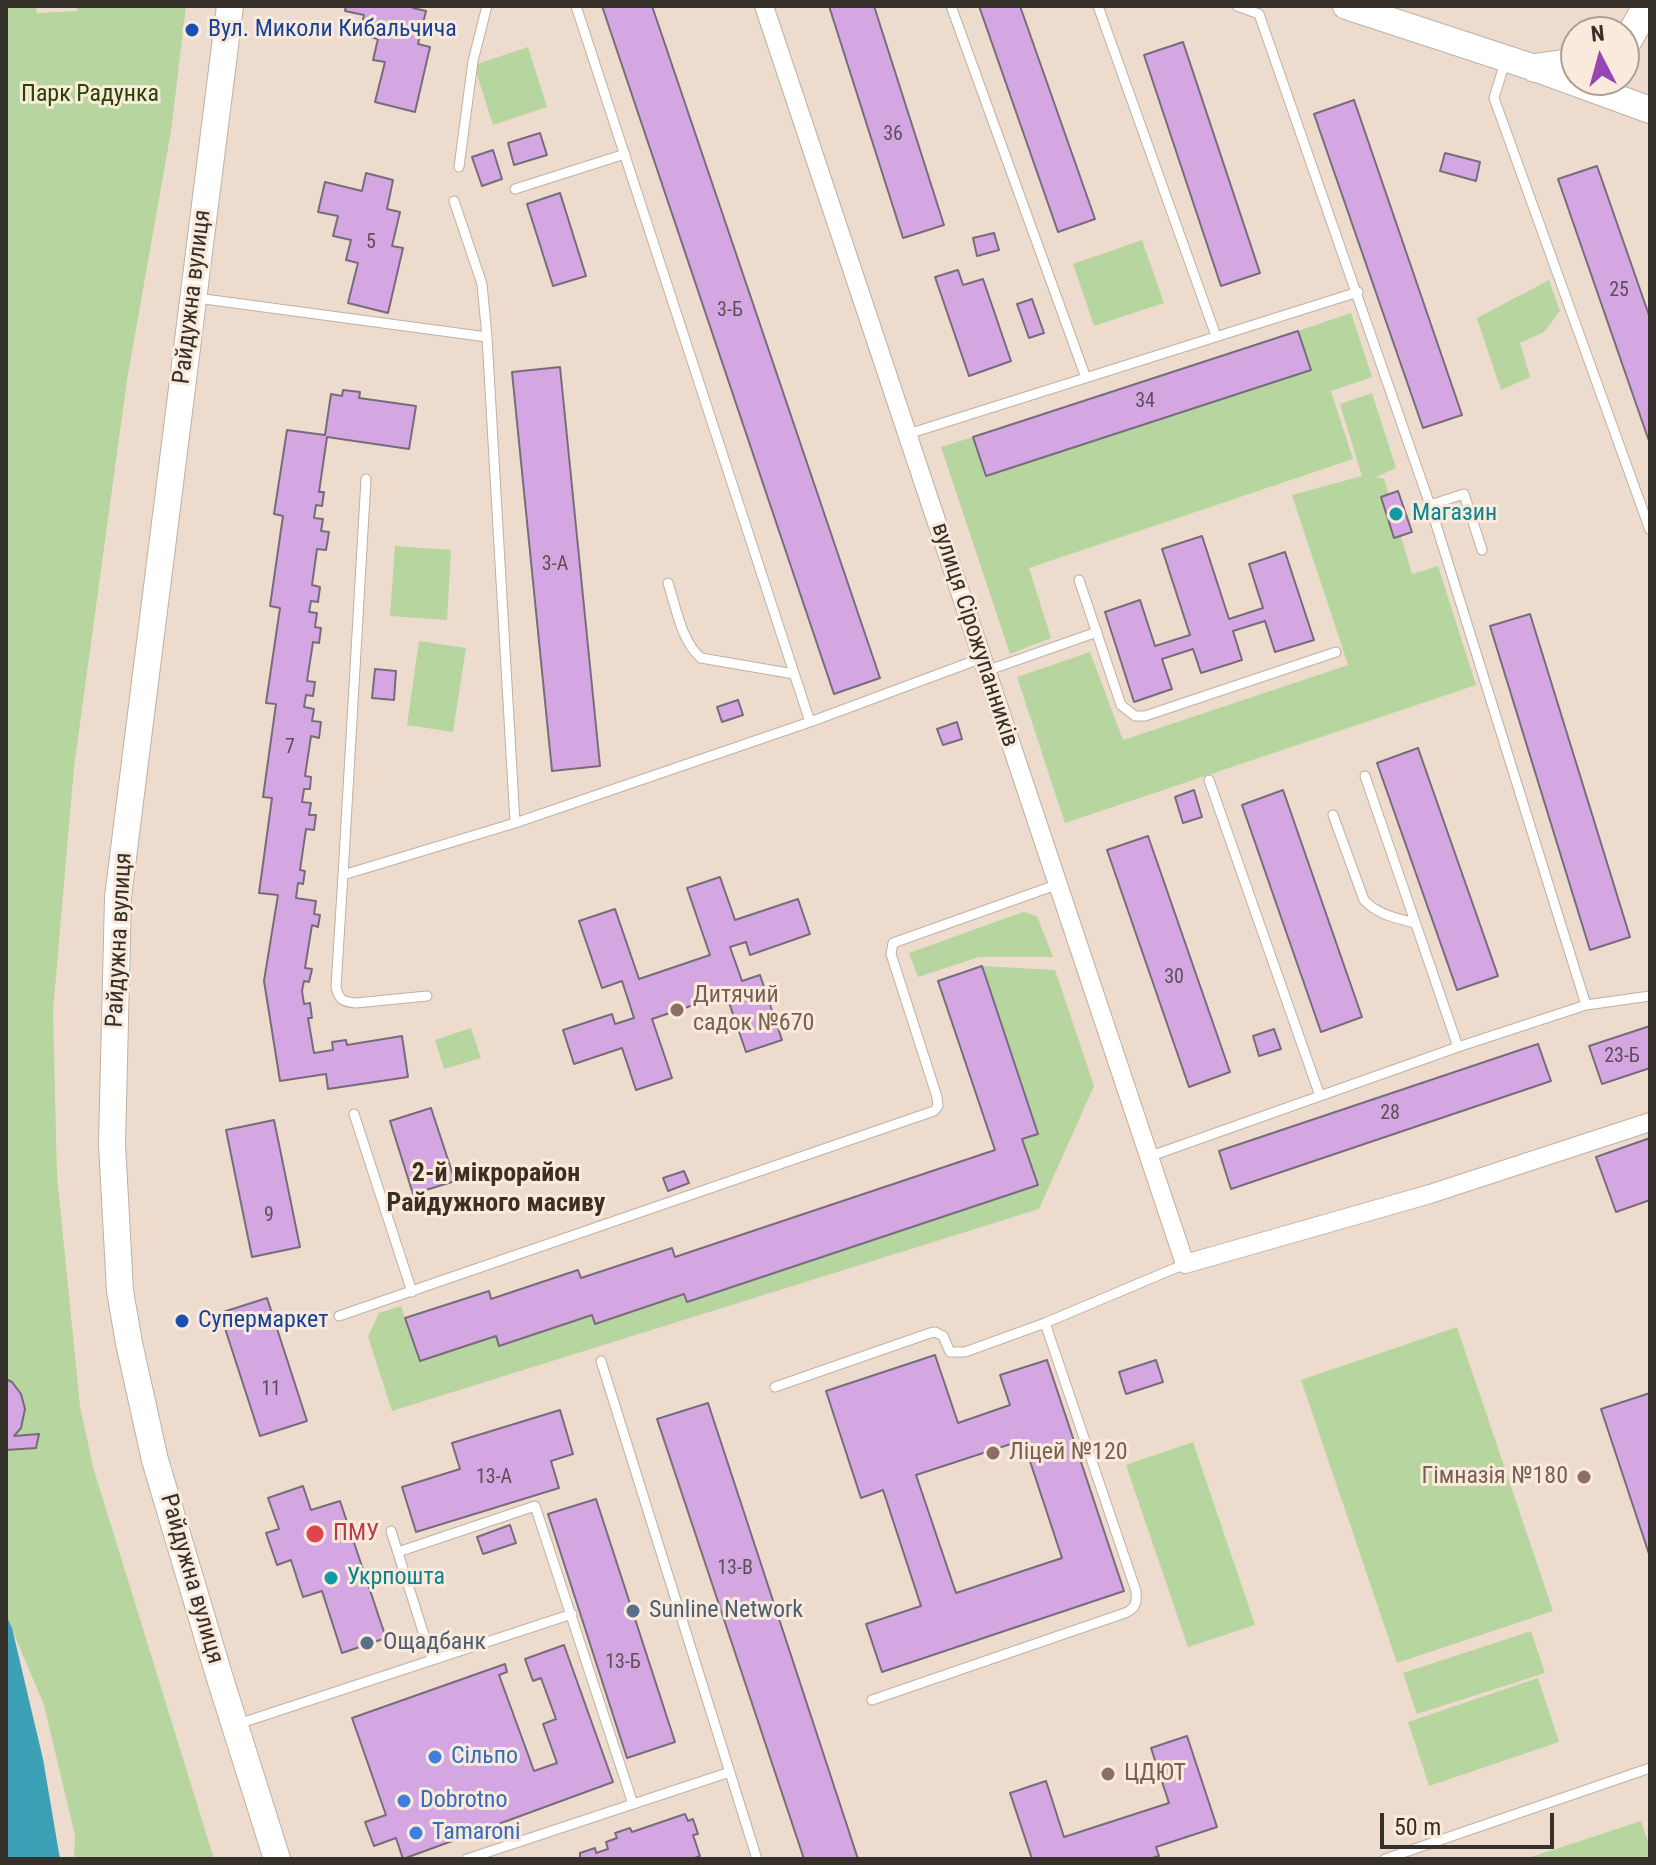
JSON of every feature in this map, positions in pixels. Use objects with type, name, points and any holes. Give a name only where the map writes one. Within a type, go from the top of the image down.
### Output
[{"type":"main road","points":[[1535,68],[1560,64]]},
{"type":"street","name":"Райдужна вулиця","points":[[230,6],[118,897],[112,1144],[120,1291],[155,1460],[277,1859]]},
{"type":"street","name":"вулиця Сірожупанників","points":[[764,6],[1185,1264]]},
{"type":"street","points":[[1346,6],[1506,58],[1650,110]]},
{"type":"street","points":[[1185,1264],[1430,1194],[1650,1122]]},
{"type":"lane","points":[[459,167],[473,61],[487,6]]},
{"type":"lane","points":[[576,6],[810,722]]},
{"type":"lane","points":[[951,6],[1086,378]]},
{"type":"lane","points":[[1098,6],[1216,336]]},
{"type":"lane","points":[[1237,6],[1259,14],[1358,292],[1430,505],[1586,1005]]},
{"type":"lane","points":[[1506,58],[1494,98],[1650,530]]},
{"type":"lane","points":[[515,189],[625,154]]},
{"type":"lane","points":[[454,201],[482,284],[515,823]]},
{"type":"lane","points":[[908,434],[1358,292]]},
{"type":"lane","points":[[193,297],[487,337]]},
{"type":"lane","points":[[366,479],[336,987],[338,997],[344,1002],[427,996]]},
{"type":"lane","points":[[1430,505],[1464,494],[1482,550]]},
{"type":"lane","points":[[1079,580],[1121,705],[1135,716],[1145,716],[1336,652]]},
{"type":"lane","points":[[668,583],[687,640],[701,658],[794,674]]},
{"type":"lane","points":[[343,875],[515,823],[810,722],[1097,632]]},
{"type":"lane","points":[[1365,776],[1458,1047]]},
{"type":"lane","points":[[1209,780],[1320,1096]]},
{"type":"lane","points":[[1333,815],[1364,900],[1372,909],[1383,914],[1415,923]]},
{"type":"lane","points":[[339,1316],[934,1111],[938,1106],[937,1097],[891,954],[893,943],[1056,885]]},
{"type":"lane","points":[[1151,1156],[1586,1005],[1650,996]]},
{"type":"lane","points":[[354,1114],[412,1292]]},
{"type":"lane","points":[[775,1387],[930,1333],[939,1333],[950,1352],[956,1353],[1045,1323],[1185,1264]]},
{"type":"lane","points":[[872,1700],[1125,1613],[1133,1609],[1137,1601],[1045,1323]]},
{"type":"lane","points":[[601,1361],[757,1859]]},
{"type":"lane","points":[[398,1552],[535,1506],[633,1804]]},
{"type":"lane","points":[[391,1531],[432,1660]]},
{"type":"lane","points":[[234,1725],[572,1614]]},
{"type":"lane","points":[[1385,1859],[1650,1768]]},
{"type":"lane","points":[[467,1859],[730,1772]]},
{"type":"green space","name":"Парк Радунка","points":[[6,6],[36,6],[37,13],[77,11],[77,6],[186,6],[171,131],[127,380],[74,767],[53,1011],[57,1176],[80,1406],[93,1467],[214,1859],[74,1859],[75,1836],[44,1705],[6,1615]]},
{"type":"green space","points":[[528,47],[547,107],[493,125],[474,65]]},
{"type":"green space","points":[[1142,240],[1164,303],[1094,326],[1073,264]]},
{"type":"green space","points":[[1549,280],[1560,311],[1544,332],[1520,343],[1530,377],[1501,390],[1477,318]]},
{"type":"green space","points":[[1351,313],[1372,377],[1331,391],[1353,459],[1029,568],[1051,638],[1010,654],[941,447],[973,437],[986,476],[1310,370],[1298,331]]},
{"type":"green space","points":[[1372,393],[1396,468],[1376,477],[1384,479],[1412,574],[1438,566],[1476,685],[1065,823],[1017,677],[1090,652],[1123,740],[1348,665],[1292,495],[1362,476],[1340,404]]},
{"type":"green space","points":[[395,546],[451,550],[447,620],[390,616]]},
{"type":"green space","points":[[419,641],[466,648],[453,732],[407,725]]},
{"type":"green space","points":[[1023,912],[1037,916],[1053,957],[979,957],[918,977],[909,953]]},
{"type":"green space","points":[[982,966],[1055,970],[1094,1086],[1039,1209],[392,1411],[368,1337],[379,1313],[401,1306],[420,1361],[496,1336],[499,1345],[592,1315],[595,1324],[684,1294],[688,1302],[1037,1185],[1022,1139],[1038,1134]]},
{"type":"green space","points":[[471,1028],[481,1058],[444,1069],[435,1040]]},
{"type":"green space","points":[[1457,1327],[1553,1611],[1397,1663],[1301,1380]]},
{"type":"green space","points":[[1193,1442],[1255,1625],[1188,1647],[1126,1465]]},
{"type":"green space","points":[[1531,1631],[1545,1673],[1417,1714],[1403,1673]]},
{"type":"green space","points":[[1538,1678],[1559,1742],[1429,1786],[1408,1722]]},
{"type":"green space","points":[[1641,1821],[1650,1848],[1650,1859],[1525,1859]]},
{"type":"water","points":[[6,1615],[12,1628],[43,1759],[60,1859],[6,1859]]},
{"type":"building","points":[[346,6],[414,6],[426,11],[418,44],[430,47],[415,112],[375,102],[385,62],[373,60],[378,39],[360,35],[364,15],[345,11]]},
{"type":"building","points":[[602,6],[652,6],[880,678],[834,694]]},
{"type":"building","points":[[829,6],[874,6],[944,225],[903,238]]},
{"type":"building","points":[[979,6],[1020,6],[1095,219],[1058,232]]},
{"type":"building","points":[[1183,42],[1260,273],[1221,286],[1144,55]]},
{"type":"building","points":[[1354,100],[1462,415],[1423,428],[1314,114]]},
{"type":"building","points":[[540,133],[547,155],[514,165],[508,143]]},
{"type":"building","points":[[493,150],[502,179],[482,186],[472,157]]},
{"type":"building","points":[[1445,153],[1480,162],[1476,181],[1440,171]]},
{"type":"building","points":[[1597,166],[1650,318],[1650,444],[1558,179]]},
{"type":"building","points":[[366,173],[393,180],[387,209],[400,212],[392,246],[403,248],[388,313],[348,303],[358,263],[346,260],[351,240],[333,236],[338,216],[318,212],[325,182],[362,191]]},
{"type":"building","points":[[560,193],[586,276],[553,286],[527,204]]},
{"type":"building","points":[[994,233],[999,250],[977,256],[973,238]]},
{"type":"building","points":[[958,270],[963,285],[983,279],[1011,361],[969,376],[935,277]]},
{"type":"building","points":[[1032,299],[1044,333],[1029,338],[1017,304]]},
{"type":"building","points":[[1298,331],[1311,370],[986,476],[973,437]]},
{"type":"building","points":[[560,367],[600,766],[552,771],[512,372]]},
{"type":"building","points":[[343,390],[360,392],[359,398],[416,406],[409,449],[327,437],[319,492],[324,492],[322,506],[316,505],[314,518],[323,519],[321,531],[329,532],[326,550],[317,549],[312,585],[320,587],[318,602],[311,601],[309,612],[317,613],[315,627],[321,628],[319,643],[313,642],[307,681],[315,682],[313,696],[306,695],[304,707],[314,709],[312,721],[321,722],[319,738],[311,736],[305,776],[311,777],[310,789],[304,789],[302,802],[311,803],[309,815],[316,815],[314,830],[306,829],[300,870],[305,871],[303,884],[298,883],[296,898],[316,901],[314,914],[320,915],[318,927],[312,925],[305,968],[312,969],[309,982],[304,981],[302,991],[304,1004],[310,1003],[312,1018],[308,1018],[314,1053],[333,1050],[332,1042],[346,1040],[347,1045],[402,1036],[408,1077],[328,1089],[326,1074],[280,1081],[264,981],[278,895],[259,893],[272,798],[263,797],[276,704],[266,703],[280,608],[270,606],[283,516],[274,514],[287,430],[325,435],[331,394],[342,396]]},
{"type":"building","name":"Магазин","points":[[1398,491],[1412,532],[1394,538],[1381,497]]},
{"type":"building","points":[[1202,536],[1229,619],[1263,608],[1249,564],[1285,552],[1314,640],[1275,652],[1265,621],[1233,631],[1242,660],[1201,673],[1193,649],[1162,659],[1172,689],[1134,702],[1105,612],[1140,600],[1155,646],[1190,635],[1162,549]]},
{"type":"building","points":[[1530,614],[1630,937],[1590,950],[1490,626]]},
{"type":"building","points":[[375,669],[396,671],[394,700],[372,698]]},
{"type":"building","points":[[738,700],[743,715],[722,722],[717,707]]},
{"type":"building","points":[[957,722],[962,739],[943,745],[937,729]]},
{"type":"building","points":[[1418,748],[1498,976],[1457,990],[1377,763]]},
{"type":"building","points":[[1194,790],[1202,817],[1183,823],[1175,797]]},
{"type":"building","points":[[1283,790],[1362,1017],[1321,1032],[1242,805]]},
{"type":"building","points":[[1148,836],[1230,1072],[1189,1087],[1107,850]]},
{"type":"building","points":[[720,877],[735,920],[798,899],[810,934],[750,955],[746,942],[730,947],[742,981],[760,975],[782,1040],[746,1052],[726,994],[652,1019],[672,1078],[636,1090],[622,1048],[574,1064],[563,1030],[612,1014],[615,1024],[634,1018],[622,981],[602,988],[579,921],[615,909],[639,979],[710,955],[687,888]]},
{"type":"building","points":[[982,966],[1038,1134],[1022,1139],[1038,1185],[687,1302],[684,1294],[595,1324],[592,1315],[499,1346],[496,1336],[420,1361],[405,1318],[489,1291],[491,1299],[578,1270],[581,1278],[672,1248],[675,1257],[995,1150],[938,981]]},
{"type":"building","points":[[1650,1026],[1650,1068],[1602,1084],[1589,1046]]},
{"type":"building","points":[[1274,1029],[1281,1049],[1259,1056],[1253,1036]]},
{"type":"building","points":[[1538,1044],[1551,1081],[1231,1189],[1219,1151]]},
{"type":"building","points":[[431,1108],[455,1181],[413,1194],[390,1121]]},
{"type":"building","points":[[274,1120],[300,1247],[252,1257],[226,1130]]},
{"type":"building","points":[[1650,1138],[1650,1200],[1616,1212],[1596,1157]]},
{"type":"building","points":[[684,1171],[689,1183],[668,1191],[663,1178]]},
{"type":"building","points":[[267,1298],[307,1421],[260,1436],[220,1313]]},
{"type":"building","points":[[935,1355],[958,1423],[1010,1405],[1000,1375],[1047,1360],[1124,1591],[882,1672],[866,1624],[921,1606],[883,1490],[861,1498],[826,1391]],"holes":[[[1023,1440],[1062,1558],[956,1593],[916,1475]]]},
{"type":"building","points":[[1156,1360],[1163,1382],[1126,1394],[1119,1372]]},
{"type":"building","points":[[6,1379],[21,1394],[25,1409],[21,1428],[14,1436],[39,1434],[36,1448],[6,1450]]},
{"type":"building","points":[[1650,1393],[1650,1557],[1601,1409]]},
{"type":"building","points":[[708,1403],[858,1859],[804,1859],[657,1419]]},
{"type":"building","points":[[560,1410],[573,1454],[551,1461],[559,1488],[416,1532],[402,1487],[460,1469],[452,1443]]},
{"type":"building","name":"Укрпошта","points":[[303,1486],[311,1510],[340,1501],[386,1638],[342,1653],[322,1591],[303,1597],[291,1560],[277,1565],[266,1533],[279,1529],[268,1498]]},
{"type":"building","points":[[596,1499],[675,1742],[627,1758],[548,1514]]},
{"type":"building","points":[[510,1525],[516,1543],[483,1554],[477,1537]]},
{"type":"building","points":[[564,1645],[613,1782],[403,1859],[396,1838],[374,1846],[365,1822],[386,1815],[352,1718],[505,1664],[507,1672],[499,1675],[534,1771],[557,1763],[543,1724],[556,1719],[541,1678],[533,1681],[525,1659]]},
{"type":"building","points":[[1187,1736],[1217,1827],[1156,1847],[1159,1856],[1149,1859],[1032,1859],[1010,1793],[1046,1781],[1064,1837],[1169,1803],[1151,1748]]},
{"type":"building","points":[[685,1814],[688,1821],[693,1819],[698,1834],[693,1835],[700,1856],[692,1859],[580,1859],[580,1853],[595,1848],[596,1853],[608,1849],[606,1842],[617,1838],[615,1833],[630,1828],[632,1832]]},
{"type":"place","name":"Вул. Миколи Кибальчича","points":[[192,30]]},
{"type":"place","name":"Магазин","points":[[1396,514]]},
{"type":"place","name":"Дитячий садок №670","points":[[677,1010]]},
{"type":"place","name":"Супермаркет","points":[[182,1321]]},
{"type":"place","name":"Ліцей №120","points":[[993,1453]]},
{"type":"place","name":"Гімназія №180","points":[[1584,1477]]},
{"type":"place","name":"ПМУ","points":[[315,1534]]},
{"type":"place","name":"Укрпошта","points":[[331,1578]]},
{"type":"place","name":"Sunline Network","points":[[633,1611]]},
{"type":"place","name":"Ощадбанк","points":[[367,1643]]},
{"type":"place","name":"Сільпо","points":[[435,1757]]},
{"type":"place","name":"ЦДЮТ","points":[[1108,1774]]},
{"type":"place","name":"Dobrotno","points":[[404,1801]]},
{"type":"place","name":"Tamaroni","points":[[416,1833]]},
{"type":"district","name":"2-й мікрорайон Райдужного масиву","points":[[496,1189]]}]
